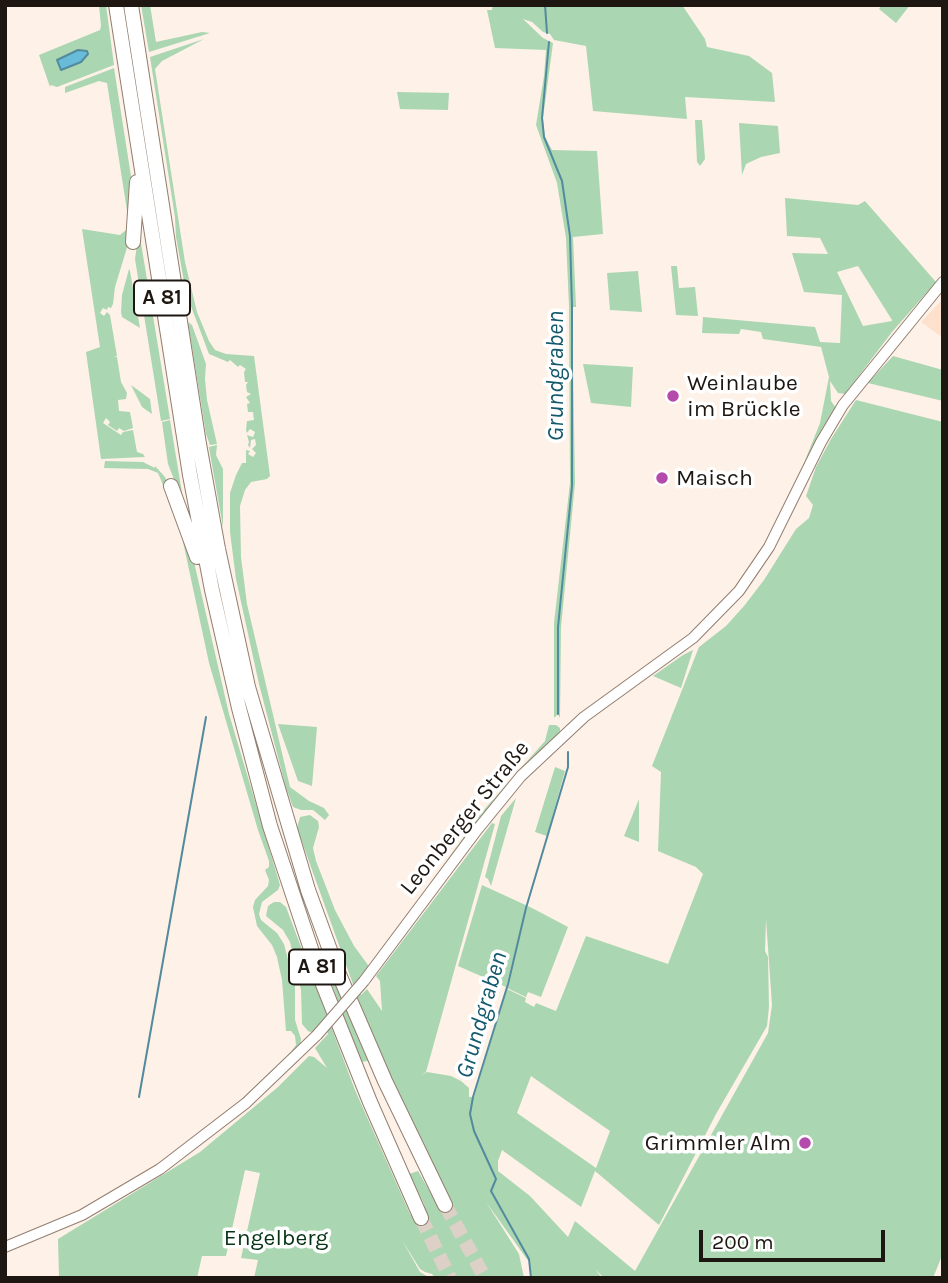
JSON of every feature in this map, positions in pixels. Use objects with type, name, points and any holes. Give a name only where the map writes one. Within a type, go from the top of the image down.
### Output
[{"type":"highway","name":"A 81","points":[[116,5],[184,439],[212,590],[256,776],[291,891],[347,1046],[421,1218]]},
{"type":"highway","name":"A 81","points":[[131,5],[199,443],[231,610],[261,736],[308,890],[362,1031],[445,1205]]},
{"type":"highway","points":[[132,242],[140,157]]},
{"type":"highway","points":[[168,240],[185,297]]},
{"type":"highway","points":[[172,486],[199,565],[212,590]]},
{"type":"highway","points":[[227,545],[231,610]]},
{"type":"main road","name":"Leonberger Straße","points":[[5,1247],[82,1215],[160,1169],[246,1103],[317,1035],[364,981],[521,776],[584,717],[693,638],[739,591],[769,547],[821,442],[843,405],[943,282]]},
{"type":"shaded area","points":[[943,299],[943,338],[921,322]]},
{"type":"green space","points":[[99,5],[106,5],[114,65],[57,87],[50,87],[39,55],[100,30]]},
{"type":"green space","points":[[141,5],[150,5],[156,42],[202,32],[210,33],[149,52]]},
{"type":"green space","points":[[493,5],[682,5],[705,39],[707,47],[749,56],[772,73],[775,102],[685,97],[687,119],[593,111],[586,46],[554,40],[550,34],[523,19],[543,38],[553,43],[543,118],[545,137],[552,150],[597,151],[603,234],[573,237],[576,307],[572,307],[575,483],[561,627],[560,718],[558,714],[554,718],[554,623],[570,483],[566,238],[557,183],[536,125],[546,50],[495,48],[487,10],[492,10]]},
{"type":"green space","points":[[882,5],[910,5],[896,23],[879,9]]},
{"type":"green space","points":[[204,39],[162,61],[155,69],[185,262],[197,312],[215,350],[226,354],[254,356],[270,476],[251,482],[245,490],[240,506],[241,557],[247,604],[290,787],[324,808],[329,815],[325,820],[313,810],[293,807],[259,684],[236,579],[230,532],[230,493],[242,463],[246,463],[246,450],[250,451],[248,454],[253,457],[256,453],[252,449],[256,445],[255,439],[251,440],[250,448],[247,435],[253,437],[255,432],[250,429],[247,433],[246,430],[247,421],[254,420],[253,412],[248,412],[247,404],[250,403],[246,397],[251,394],[247,392],[248,382],[245,382],[246,369],[240,365],[238,367],[230,360],[228,362],[209,354],[186,293],[176,237],[150,57]]},
{"type":"green space","points":[[114,68],[133,189],[129,241],[115,287],[113,304],[107,310],[103,308],[100,313],[104,316],[107,312],[110,315],[117,356],[114,357],[117,357],[121,382],[127,393],[126,399],[118,400],[119,411],[130,412],[133,428],[124,431],[119,428],[117,431],[108,425],[110,422],[106,418],[103,423],[121,435],[133,430],[137,452],[145,457],[101,459],[86,352],[100,347],[82,229],[120,235],[126,230],[128,217],[107,83],[99,81],[65,93],[65,87]]},
{"type":"green space","points":[[397,92],[449,93],[448,110],[400,109]]},
{"type":"green space","points":[[695,120],[702,120],[705,159],[700,166],[697,162]]},
{"type":"green space","points":[[739,123],[778,126],[780,153],[746,164],[742,175]]},
{"type":"green space","points":[[785,198],[858,205],[865,201],[936,282],[892,332],[845,394],[838,393],[830,381],[831,401],[836,408],[804,463],[820,423],[829,377],[821,347],[763,339],[761,332],[741,329],[739,334],[702,333],[703,317],[815,327],[820,342],[840,343],[842,295],[804,292],[792,253],[828,254],[820,238],[787,236]],"holes":[[[858,266],[892,320],[863,326],[837,272]]]},
{"type":"green space","points":[[139,231],[170,419],[161,421],[135,259]]},
{"type":"green space","points":[[671,266],[677,266],[679,288],[695,287],[698,316],[676,315]]},
{"type":"green space","points":[[129,269],[140,328],[122,317],[121,312],[122,295]]},
{"type":"green space","points":[[638,271],[642,312],[610,310],[607,273]]},
{"type":"green space","points":[[188,322],[192,325],[206,364],[207,400],[217,444],[210,445],[206,434]]},
{"type":"green space","points":[[893,356],[943,370],[943,401],[868,383]]},
{"type":"green space","points":[[583,364],[633,367],[631,407],[591,403]]},
{"type":"green space","points":[[131,385],[150,399],[152,414],[142,407]]},
{"type":"green space","name":"Engelberg","points":[[856,400],[943,422],[943,1253],[933,1278],[604,1278],[595,1269],[602,1278],[531,1278],[529,1262],[486,1202],[519,1254],[524,1278],[435,1278],[420,1269],[402,1240],[420,1272],[430,1278],[254,1278],[258,1260],[241,1258],[260,1173],[245,1170],[226,1256],[202,1256],[197,1278],[59,1278],[58,1239],[200,1152],[278,1087],[309,1056],[327,1068],[315,1048],[328,1034],[323,1022],[314,1033],[302,1024],[301,990],[290,942],[283,930],[266,916],[268,906],[274,902],[280,902],[286,907],[355,1090],[410,1214],[413,1217],[425,1212],[424,1204],[409,1174],[418,1171],[437,1204],[449,1198],[390,1075],[359,1001],[297,828],[300,817],[310,815],[318,821],[313,848],[316,861],[335,910],[354,946],[368,965],[357,983],[361,995],[367,989],[382,1011],[380,981],[376,976],[492,823],[495,824],[426,1072],[421,1076],[427,1072],[451,1076],[469,1088],[469,1097],[474,1097],[507,989],[526,998],[525,1002],[534,1007],[536,1003],[556,1011],[586,936],[668,964],[703,874],[696,867],[658,851],[661,772],[652,766],[699,647],[726,626],[744,606],[796,529],[809,518],[813,505],[806,496],[816,467]],"holes":[[[766,919],[772,1005],[768,1033],[635,1271],[575,1221],[568,1237],[530,1196],[498,1171],[502,1150],[581,1207],[595,1171],[659,1225],[716,1114],[767,1026],[769,1007]],[[531,1076],[610,1131],[596,1168],[517,1113]]]},
{"type":"green space","points":[[170,420],[184,505],[168,464],[162,422]]},
{"type":"green space","points":[[208,442],[209,447],[217,445],[216,455],[223,469],[223,527]]},
{"type":"green space","points":[[105,461],[143,462],[155,466],[165,477],[192,553],[229,714],[280,885],[278,890],[262,902],[259,914],[261,920],[277,933],[284,944],[295,987],[295,1020],[301,1039],[300,1049],[227,1113],[296,1045],[295,1036],[291,1031],[286,1031],[282,980],[277,957],[272,945],[257,926],[253,907],[255,900],[268,886],[265,870],[269,867],[269,861],[209,663],[182,537],[161,480],[158,473],[148,469],[104,468]]},
{"type":"green space","points":[[693,650],[681,688],[653,676],[683,655]]},
{"type":"green space","points":[[278,724],[317,727],[312,786],[298,781]]},
{"type":"green space","points":[[549,725],[560,728],[560,734],[437,881],[434,878],[482,812],[545,741]]},
{"type":"green space","points":[[555,767],[565,771],[547,836],[535,832]]},
{"type":"green space","points":[[516,798],[491,886],[485,877],[501,816]]},
{"type":"green space","points":[[639,799],[639,842],[624,836]]},
{"type":"green space","points":[[482,885],[568,927],[541,997],[528,992],[526,997],[507,988],[521,929],[506,987],[458,966]]},
{"type":"green space","points":[[321,950],[368,1061],[361,1062]]},
{"type":"water","points":[[78,50],[87,51],[88,54],[81,62],[61,70],[57,60]]},
{"type":"waterway","name":"Grundgraben","points":[[545,5],[547,33]]},
{"type":"waterway","name":"Grundgraben","points":[[549,42],[542,118],[544,137],[562,181],[570,236],[572,307],[572,486],[558,627],[558,714]]},
{"type":"waterway","points":[[139,1097],[206,717]]},
{"type":"waterway","name":"Grundgraben","points":[[531,1278],[529,1259],[491,1191],[496,1179],[474,1131],[470,1114],[568,767],[568,752]]},
{"type":"tunnel","points":[[445,1205],[485,1278]]},
{"type":"tunnel","points":[[421,1218],[450,1278]]},
{"type":"place","name":"Weinlaube im Brückle","points":[[673,396]]},
{"type":"place","name":"Maisch","points":[[662,478]]},
{"type":"place","name":"Grimmler Alm","points":[[805,1143]]}]
